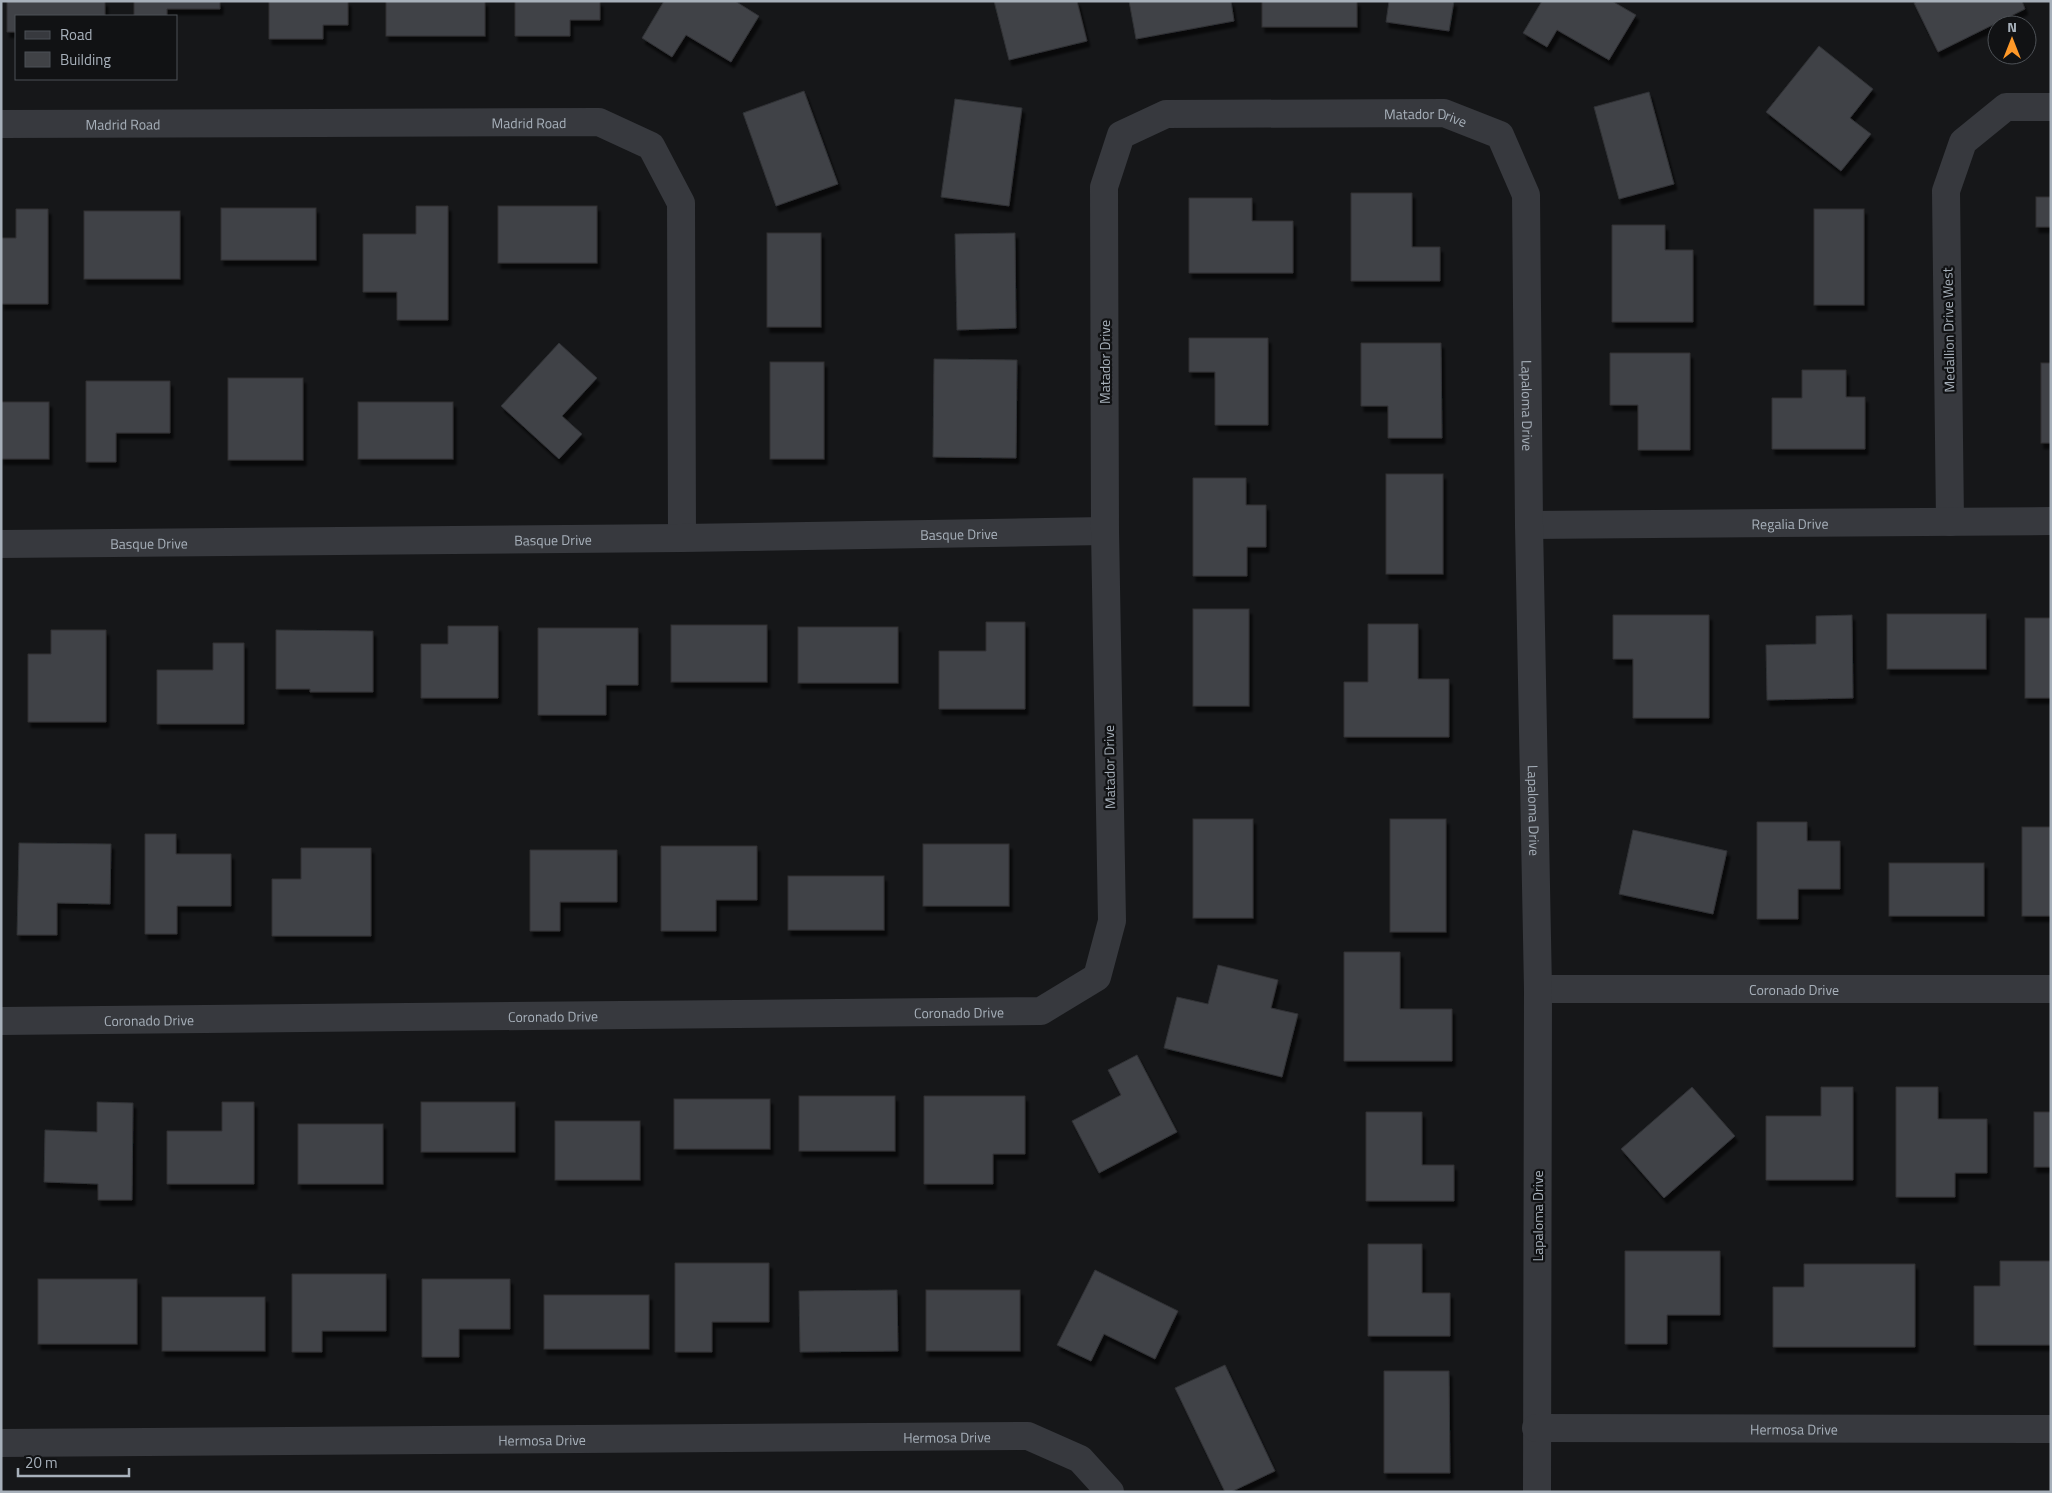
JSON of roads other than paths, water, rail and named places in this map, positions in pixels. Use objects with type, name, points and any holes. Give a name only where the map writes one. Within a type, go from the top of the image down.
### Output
[{"type":"street","name":"Medallion Drive West","points":[[1950,522],[1946,191],[1963,142],[2006,107],[2051,107]]},
{"type":"street","name":"Matador Drive","points":[[1097,977],[1112,921],[1105,531],[1104,187],[1122,135],[1166,114],[1444,113],[1500,135]]},
{"type":"street","name":"Madrid Road","points":[[1,124],[599,122],[651,146],[681,203],[682,538]]},
{"type":"street","name":"Lapaloma Drive","points":[[1500,135],[1526,195],[1529,525],[1538,989],[1536,1492]]},
{"type":"street","name":"Regalia Drive","points":[[1529,525],[2051,521]]},
{"type":"street","name":"Basque Drive","points":[[1,544],[682,538],[1105,531]]},
{"type":"street","name":"Coronado Drive","points":[[1,1021],[1040,1011],[1097,977]]},
{"type":"street","name":"Coronado Drive","points":[[1538,989],[2051,989]]},
{"type":"street","name":"Hermosa Drive","points":[[1536,1428],[2051,1429]]},
{"type":"street","name":"Hermosa Drive","points":[[1,1443],[1028,1436],[1080,1458],[1110,1492]]}]
